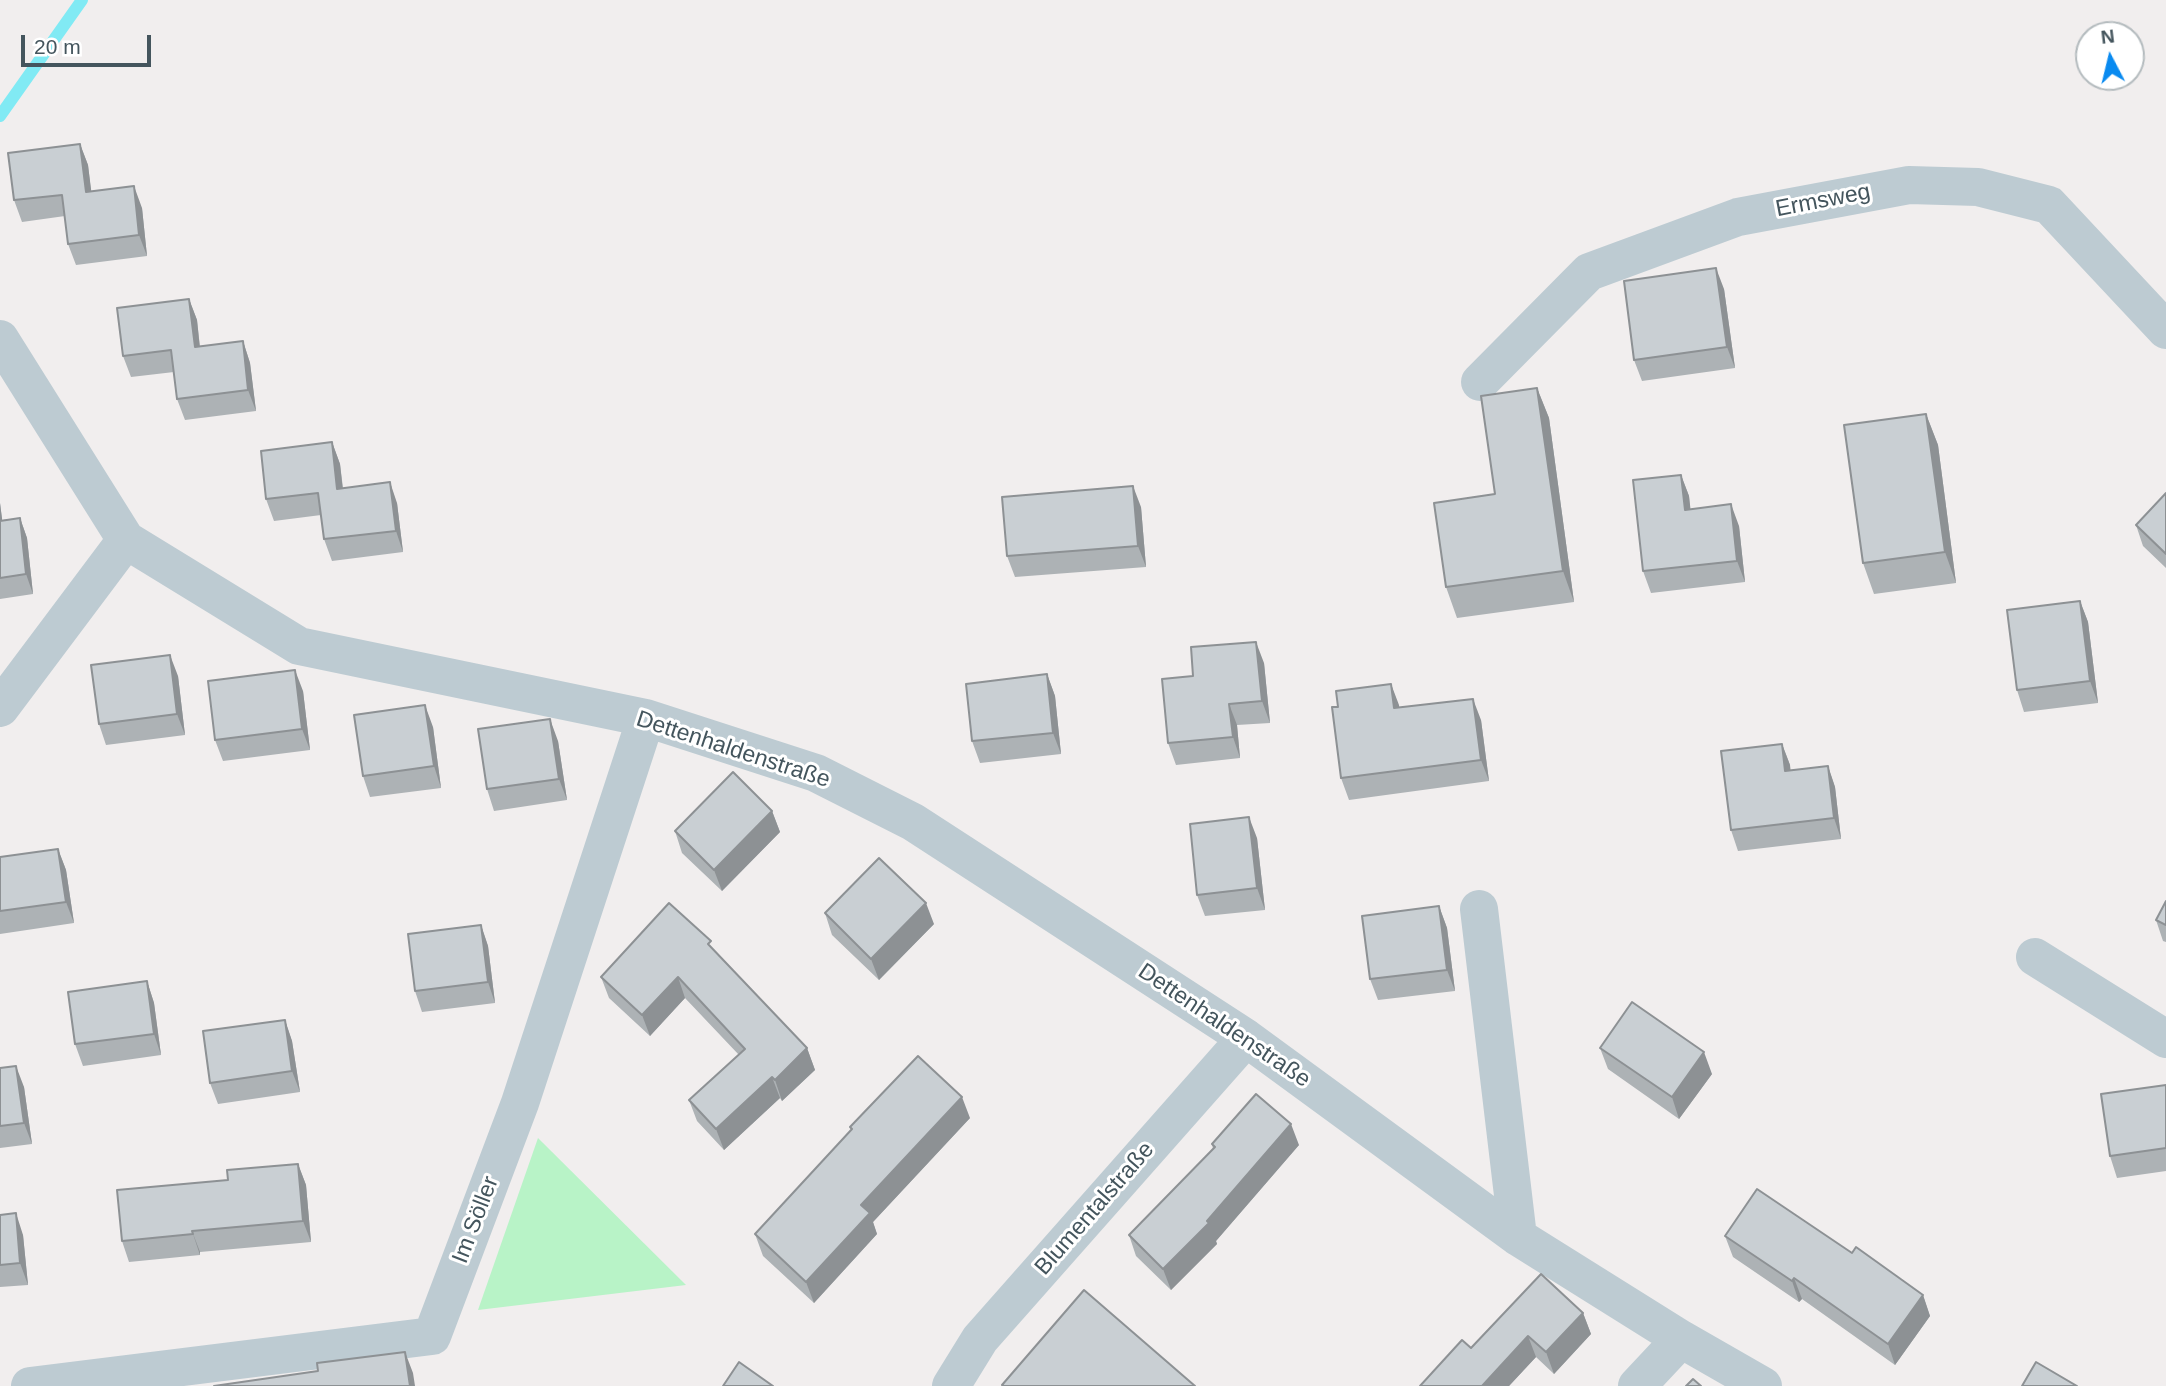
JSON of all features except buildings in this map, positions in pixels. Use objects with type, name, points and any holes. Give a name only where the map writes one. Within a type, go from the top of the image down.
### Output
[{"type":"street","name":"Ermsweg","points":[[1480,382],[1590,272],[1738,217],[1909,185],[1978,187],[2049,205],[2166,330]]},
{"type":"street","name":"Dettenhaldenstraße","points":[[0,339],[126,540],[299,646],[646,719],[816,773],[913,822],[1246,1038],[1518,1237],[1681,1339],[1762,1386]]},
{"type":"street","points":[[0,708],[126,540]]},
{"type":"street","name":"Im Söller","points":[[30,1386],[432,1336],[520,1103],[646,719]]},
{"type":"street","points":[[1479,909],[1518,1237]]},
{"type":"street","points":[[2035,957],[2166,1039]]},
{"type":"street","name":"Blumentalstraße","points":[[951,1386],[980,1339],[1246,1038]]},
{"type":"street","points":[[1637,1386],[1681,1339]]},
{"type":"green space","points":[[538,1138],[686,1285],[478,1310]]},
{"type":"waterway","points":[[0,116],[82,0]]}]
